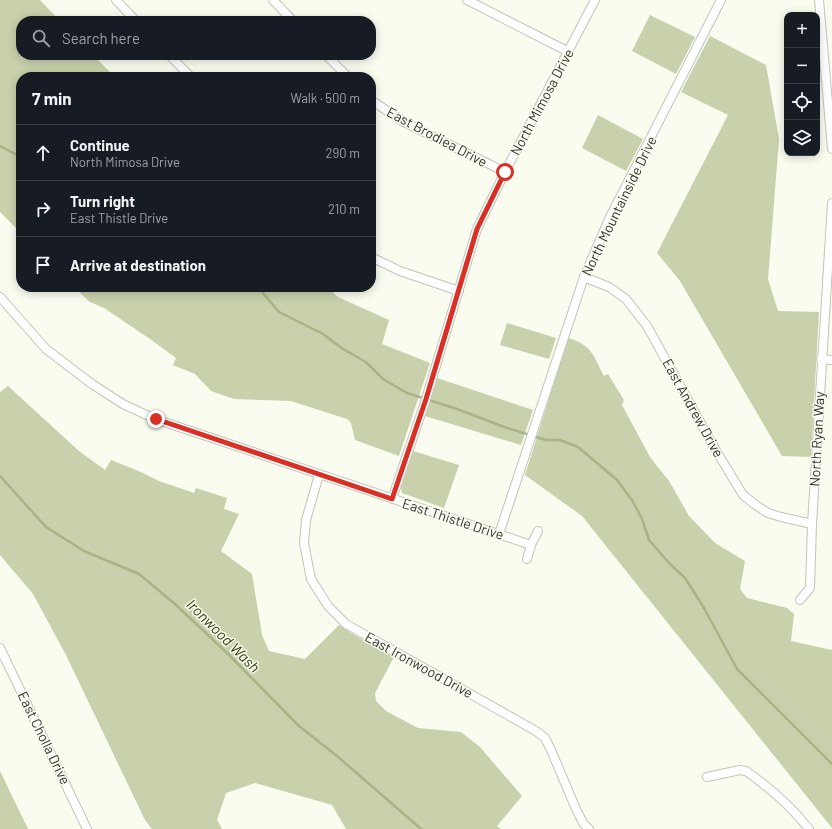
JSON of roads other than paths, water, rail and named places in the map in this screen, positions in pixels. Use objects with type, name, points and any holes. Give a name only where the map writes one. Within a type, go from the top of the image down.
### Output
[{"type":"street","points":[[116,0],[131,16]]},
{"type":"street","points":[[273,0],[288,16]]},
{"type":"street","points":[[467,0],[569,52]]},
{"type":"street","name":"North Mimosa Drive","points":[[392,499],[426,399],[477,229],[505,172],[595,0]]},
{"type":"street","name":"North Mountainside Drive","points":[[499,534],[584,277],[609,219],[721,0]]},
{"type":"street","points":[[819,0],[829,68],[832,149]]},
{"type":"street","points":[[174,60],[186,72]]},
{"type":"street","points":[[331,60],[343,72]]},
{"type":"street","name":"East Brodiea Drive","points":[[376,103],[404,122],[505,172]]},
{"type":"street","name":"North Ryan Way","points":[[800,600],[810,588],[821,359],[832,203]]},
{"type":"street","points":[[376,259],[400,271],[459,291]]},
{"type":"street","name":"East Andrew Drive","points":[[584,277],[609,287],[626,298],[647,326],[733,480],[743,495],[768,513],[781,518],[812,524]]},
{"type":"street","name":"East Thistle Drive","points":[[0,297],[46,349],[92,384],[123,404],[156,419],[531,545]]},
{"type":"street","points":[[0,311],[7,306]]},
{"type":"street","points":[[821,359],[832,360]]},
{"type":"street","name":"East Ironwood Drive","points":[[319,475],[306,520],[304,543],[311,579],[328,606],[346,624],[544,738],[551,750],[576,809],[583,823],[589,829]]},
{"type":"street","points":[[528,559],[531,545],[538,531]]},
{"type":"street","name":"East Cholla Drive","points":[[0,648],[87,829]]},
{"type":"street","points":[[707,777],[740,770],[746,772],[778,796],[794,811],[808,829]]},
{"type":"waterway","points":[[0,146],[16,154]]},
{"type":"waterway","points":[[262,292],[279,312],[323,334],[343,349],[366,362],[383,379],[407,393],[457,409],[507,428],[546,440],[560,440],[578,447],[617,480],[632,500],[642,519],[649,540],[669,563],[685,578],[704,608],[737,669],[832,764]]},
{"type":"waterway","name":"Ironwood Wash","points":[[0,476],[46,527],[84,551],[139,574],[175,604],[227,653],[299,726],[337,756],[421,829]]}]
